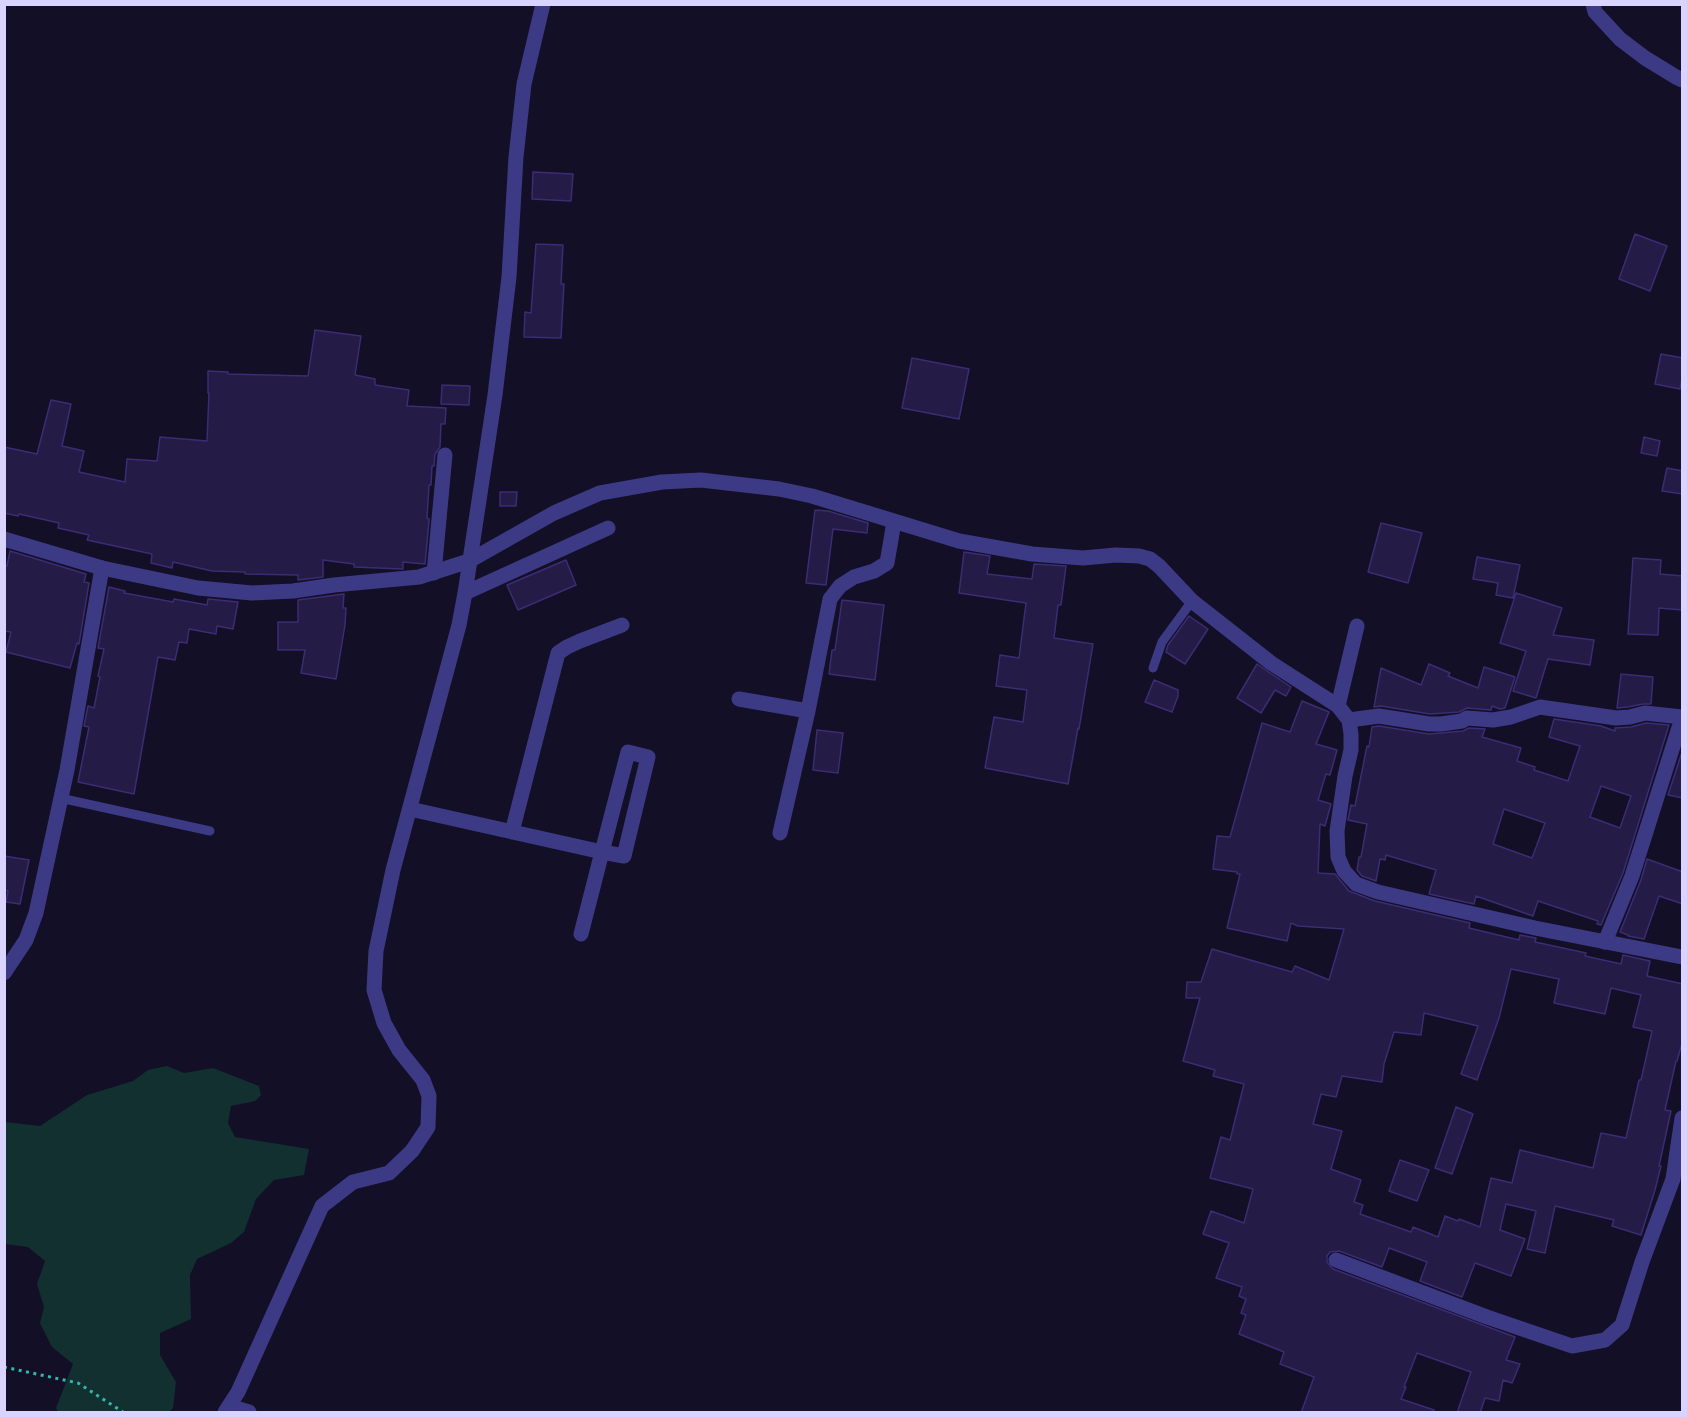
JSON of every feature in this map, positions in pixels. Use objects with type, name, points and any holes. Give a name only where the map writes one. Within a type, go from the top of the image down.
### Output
[{"type":"street","points":[[249,1413],[227,1409],[238,1392],[322,1206],[353,1182],[389,1173],[412,1151],[428,1127],[429,1096],[423,1080],[399,1050],[384,1023],[374,990],[376,951],[393,870],[459,625],[465,593],[495,395],[509,277],[516,157],[524,84],[543,4]]},
{"type":"street","points":[[1593,4],[1595,12],[1620,39],[1645,58],[1683,80]]},
{"type":"street","points":[[434,573],[445,455]]},
{"type":"street","points":[[4,538],[102,568],[198,588],[252,592],[293,591],[419,577],[434,573],[469,561],[554,513],[600,493],[662,482],[701,480],[779,489],[812,496],[958,541],[1032,554],[1083,558],[1116,555],[1139,556],[1150,559],[1159,566],[1192,601],[1271,663],[1338,706],[1349,720],[1352,750],[1345,776],[1337,831],[1338,857],[1344,871],[1356,884],[1378,892],[1535,928],[1683,957]]},
{"type":"street","points":[[780,832],[808,711],[830,599],[840,586],[854,577],[874,571],[887,563],[894,522]]},
{"type":"street","points":[[465,593],[608,528]]},
{"type":"street","points":[[4,973],[26,940],[36,913],[67,770],[102,568]]},
{"type":"street","points":[[512,832],[558,653],[580,641],[622,626]]},
{"type":"street","points":[[1338,706],[1357,626]]},
{"type":"street","points":[[739,699],[808,711]]},
{"type":"street","points":[[1349,720],[1379,716],[1441,724],[1467,718],[1493,720],[1540,707],[1616,718],[1645,713],[1683,718],[1632,876],[1605,942]]},
{"type":"street","points":[[410,809],[602,852],[624,856],[648,757],[628,752],[602,852],[581,934]]},
{"type":"street","points":[[1336,1260],[1487,1317],[1572,1346],[1605,1340],[1622,1325],[1642,1262],[1673,1179],[1683,1118]]},
{"type":"lane","points":[[1153,668],[1162,642],[1192,601]]},
{"type":"lane","points":[[60,796],[210,831]]},
{"type":"path","points":[[4,1367],[78,1383],[123,1413]]},
{"type":"green space","points":[[167,1066],[184,1073],[213,1068],[259,1086],[261,1095],[255,1101],[231,1106],[228,1123],[235,1137],[309,1149],[304,1175],[274,1180],[256,1199],[244,1232],[231,1243],[197,1259],[190,1275],[191,1319],[160,1333],[160,1355],[176,1382],[173,1408],[169,1412],[58,1412],[56,1408],[73,1364],[52,1347],[40,1323],[44,1307],[37,1284],[45,1261],[28,1247],[5,1244],[5,1122],[40,1126],[87,1095],[133,1081],[148,1070]]},
{"type":"building","points":[[533,172],[573,174],[571,201],[532,199]]},
{"type":"building","points":[[1635,234],[1667,246],[1650,291],[1619,279]]},
{"type":"building","points":[[536,244],[563,245],[561,284],[564,284],[561,338],[524,337],[525,312],[531,313]]},
{"type":"building","points":[[315,330],[361,336],[355,375],[375,379],[375,385],[409,390],[407,406],[446,408],[445,424],[441,424],[440,447],[435,454],[431,485],[429,485],[427,518],[429,521],[425,564],[403,562],[403,569],[354,567],[354,564],[323,560],[323,577],[298,580],[298,575],[212,571],[173,562],[172,568],[151,563],[152,554],[87,540],[89,535],[58,528],[59,523],[4,513],[4,447],[37,454],[51,400],[71,404],[62,446],[84,451],[79,472],[125,482],[127,459],[157,461],[160,437],[207,441],[208,371],[228,372],[228,374],[308,376]]},
{"type":"building","points":[[1661,354],[1683,358],[1680,389],[1655,384]]},
{"type":"building","points":[[912,358],[969,369],[959,419],[902,408]]},
{"type":"building","points":[[442,385],[470,386],[469,405],[441,404]]},
{"type":"building","points":[[1644,437],[1660,441],[1657,456],[1641,453]]},
{"type":"building","points":[[1667,468],[1683,471],[1683,494],[1662,491]]},
{"type":"building","points":[[500,492],[517,492],[516,506],[500,506]]},
{"type":"building","points":[[815,510],[828,511],[868,523],[867,533],[833,529],[826,585],[806,583]]},
{"type":"building","points":[[1381,523],[1422,533],[1408,583],[1368,572]]},
{"type":"building","points":[[10,551],[86,574],[84,582],[89,583],[79,644],[77,643],[70,668],[6,652],[11,632],[4,631],[4,566],[7,566]]},
{"type":"building","points":[[964,552],[990,556],[987,574],[1032,579],[1034,564],[1066,566],[1054,638],[1093,644],[1068,784],[985,768],[994,717],[1023,722],[1027,690],[996,686],[1000,655],[1019,658],[1026,603],[959,593]]},
{"type":"building","points":[[1477,557],[1520,565],[1513,598],[1496,595],[1498,583],[1473,579]]},
{"type":"building","points":[[1633,558],[1661,560],[1660,574],[1683,576],[1683,610],[1659,608],[1658,635],[1628,634]]},
{"type":"building","points":[[566,560],[576,585],[518,610],[507,585]]},
{"type":"building","points":[[109,587],[125,591],[124,593],[173,602],[174,599],[207,605],[208,599],[238,602],[233,629],[217,626],[216,634],[189,629],[187,643],[179,642],[175,660],[158,657],[134,794],[78,782],[89,727],[84,726],[88,706],[94,708],[100,677],[98,676],[104,649],[98,648]]},
{"type":"building","points":[[1516,593],[1562,608],[1553,635],[1594,640],[1590,665],[1548,659],[1536,698],[1513,691],[1526,651],[1500,643]]},
{"type":"building","points":[[344,594],[345,625],[336,679],[301,673],[305,650],[278,650],[278,622],[298,622],[298,600]]},
{"type":"building","points":[[842,600],[884,605],[875,680],[829,674]]},
{"type":"building","points":[[1189,616],[1208,629],[1185,664],[1166,652],[1168,645]]},
{"type":"building","points":[[1257,664],[1291,687],[1286,696],[1275,690],[1261,713],[1237,698]]},
{"type":"building","points":[[1429,664],[1450,673],[1448,676],[1478,688],[1484,667],[1515,677],[1505,708],[1492,706],[1491,710],[1467,708],[1459,712],[1430,714],[1381,706],[1374,707],[1381,668],[1421,685]]},
{"type":"building","points":[[1621,674],[1653,677],[1651,704],[1617,708]]},
{"type":"building","points":[[1154,680],[1178,690],[1172,712],[1145,702]]},
{"type":"building","points":[[1302,701],[1329,712],[1316,744],[1337,750],[1330,775],[1326,774],[1318,800],[1331,804],[1325,826],[1320,824],[1318,873],[1335,874],[1349,891],[1375,901],[1470,923],[1469,928],[1519,940],[1520,935],[1536,938],[1535,942],[1586,953],[1585,956],[1621,964],[1623,955],[1650,961],[1647,976],[1683,984],[1683,1040],[1665,1110],[1671,1111],[1659,1166],[1661,1166],[1641,1235],[1612,1226],[1614,1220],[1555,1206],[1545,1253],[1527,1249],[1536,1211],[1506,1204],[1500,1230],[1525,1239],[1511,1276],[1475,1263],[1462,1297],[1420,1281],[1427,1262],[1389,1248],[1382,1267],[1339,1251],[1330,1252],[1327,1256],[1327,1262],[1333,1269],[1515,1337],[1506,1360],[1520,1364],[1512,1383],[1503,1380],[1499,1401],[1485,1398],[1480,1413],[1457,1413],[1471,1372],[1417,1353],[1401,1399],[1434,1410],[1434,1413],[1301,1413],[1314,1377],[1280,1364],[1284,1352],[1239,1334],[1246,1315],[1241,1313],[1246,1299],[1239,1296],[1242,1287],[1216,1278],[1229,1243],[1203,1234],[1211,1211],[1244,1223],[1253,1189],[1210,1178],[1221,1137],[1230,1140],[1244,1084],[1213,1076],[1215,1070],[1183,1061],[1200,998],[1186,998],[1187,982],[1201,982],[1212,949],[1292,972],[1295,966],[1329,980],[1344,929],[1298,926],[1291,923],[1287,941],[1227,928],[1240,874],[1213,869],[1217,836],[1230,837],[1262,723],[1290,732]],"holes":[[[1511,969],[1559,979],[1554,1003],[1605,1014],[1611,988],[1641,995],[1633,1027],[1652,1031],[1626,1138],[1601,1133],[1593,1168],[1520,1150],[1512,1183],[1491,1178],[1480,1227],[1445,1216],[1438,1237],[1413,1227],[1411,1232],[1360,1214],[1363,1205],[1354,1202],[1361,1180],[1331,1169],[1342,1131],[1313,1124],[1321,1094],[1336,1097],[1342,1076],[1382,1082],[1384,1064],[1394,1032],[1421,1035],[1424,1013],[1478,1026],[1461,1074],[1477,1080],[1499,1018]]]},
{"type":"building","points":[[1554,719],[1601,726],[1615,731],[1615,728],[1646,723],[1669,725],[1623,873],[1601,925],[1597,924],[1598,921],[1538,901],[1533,916],[1476,896],[1474,904],[1429,894],[1436,870],[1386,855],[1385,860],[1380,859],[1376,881],[1362,876],[1357,870],[1367,824],[1348,820],[1351,805],[1355,806],[1372,727],[1379,726],[1429,734],[1463,731],[1469,728],[1485,729],[1482,737],[1521,748],[1517,761],[1535,767],[1534,770],[1568,781],[1580,746],[1549,737]],"holes":[[[1601,786],[1631,796],[1620,828],[1590,817]],[[1504,809],[1545,823],[1532,858],[1493,844]]]},
{"type":"building","points":[[817,730],[843,733],[838,773],[813,770]]},
{"type":"building","points":[[1683,749],[1683,798],[1668,795]]},
{"type":"building","points":[[4,856],[29,860],[20,904],[6,902],[8,891],[4,890]]},
{"type":"building","points":[[1647,859],[1683,872],[1683,904],[1659,896],[1644,939],[1620,932]]},
{"type":"building","points":[[1456,1107],[1473,1114],[1452,1174],[1435,1168]]},
{"type":"building","points":[[1400,1160],[1429,1170],[1417,1201],[1389,1191]]}]
